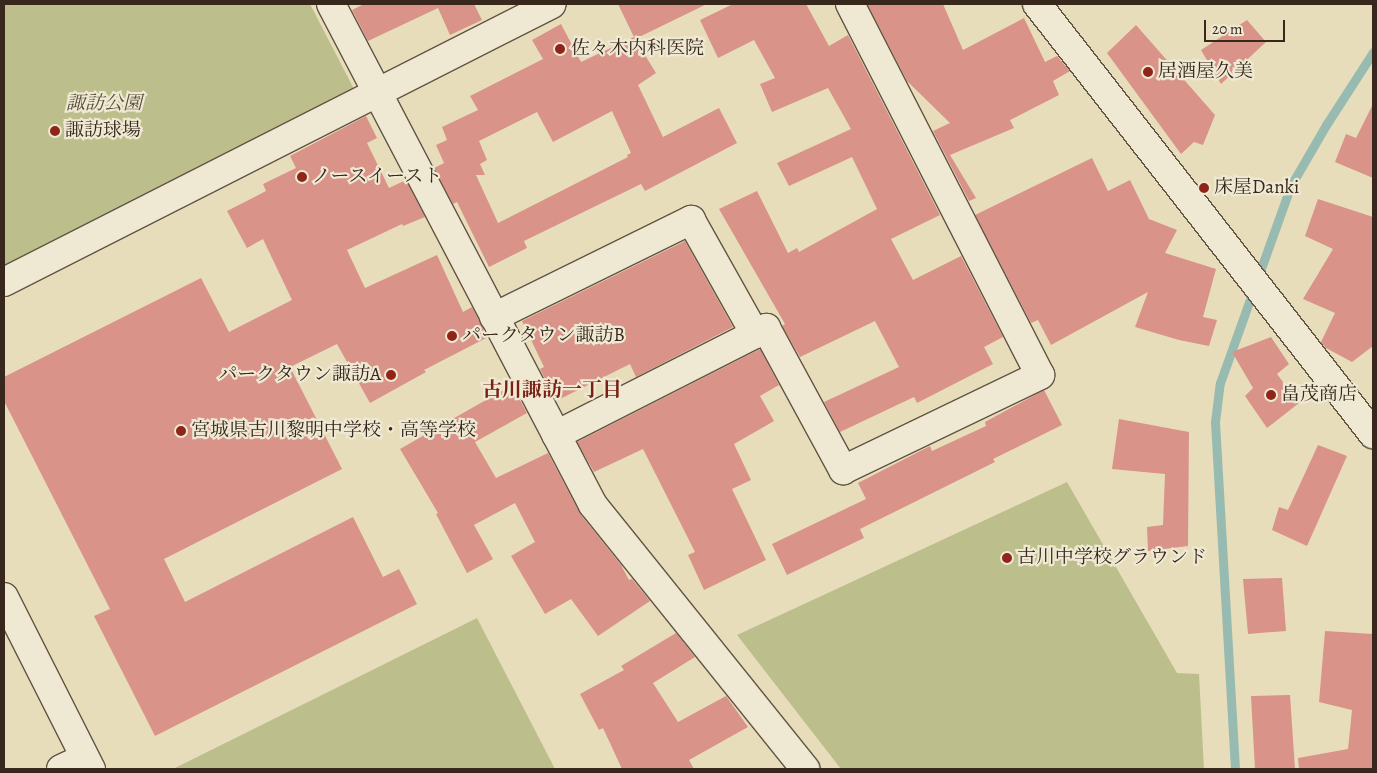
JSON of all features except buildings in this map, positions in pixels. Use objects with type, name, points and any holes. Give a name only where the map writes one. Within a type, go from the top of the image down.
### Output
[{"type":"street","points":[[331,4],[593,505],[805,769]]},
{"type":"street","points":[[4,282],[552,4]]},
{"type":"street","points":[[556,435],[766,328],[843,470],[1040,375],[850,4]]},
{"type":"street","points":[[1037,4],[1373,434]]},
{"type":"street","points":[[494,317],[691,220],[755,334]]},
{"type":"street","points":[[4,597],[79,765]]},
{"type":"green space","name":"諏訪公園","points":[[4,4],[310,4],[354,89],[4,267]]},
{"type":"green space","name":"古川中学校グラウンド","points":[[1067,482],[1177,673],[1199,674],[1204,769],[841,769],[737,635]]},
{"type":"green space","points":[[477,618],[555,769],[173,769]]},
{"type":"waterway","points":[[1235,769],[1215,422],[1220,383],[1290,187],[1326,125],[1373,52]]},
{"type":"place","name":"佐々木内科医院","points":[[560,49]]},
{"type":"place","name":"居酒屋久美","points":[[1148,72]]},
{"type":"place","name":"諏訪球場","points":[[55,131]]},
{"type":"place","name":"ノースイースト","points":[[302,177]]},
{"type":"place","name":"床屋Danki","points":[[1204,188]]},
{"type":"place","name":"パークタウン諏訪B","points":[[452,336]]},
{"type":"place","name":"パークタウン諏訪A","points":[[391,375]]},
{"type":"place","name":"畠茂商店","points":[[1271,395]]},
{"type":"place","name":"宮城県古川黎明中学校・高等学校","points":[[181,431]]},
{"type":"place","name":"古川中学校グラウンド","points":[[1007,558]]},
{"type":"district","name":"古川諏訪一丁目","points":[[552,389]]}]
